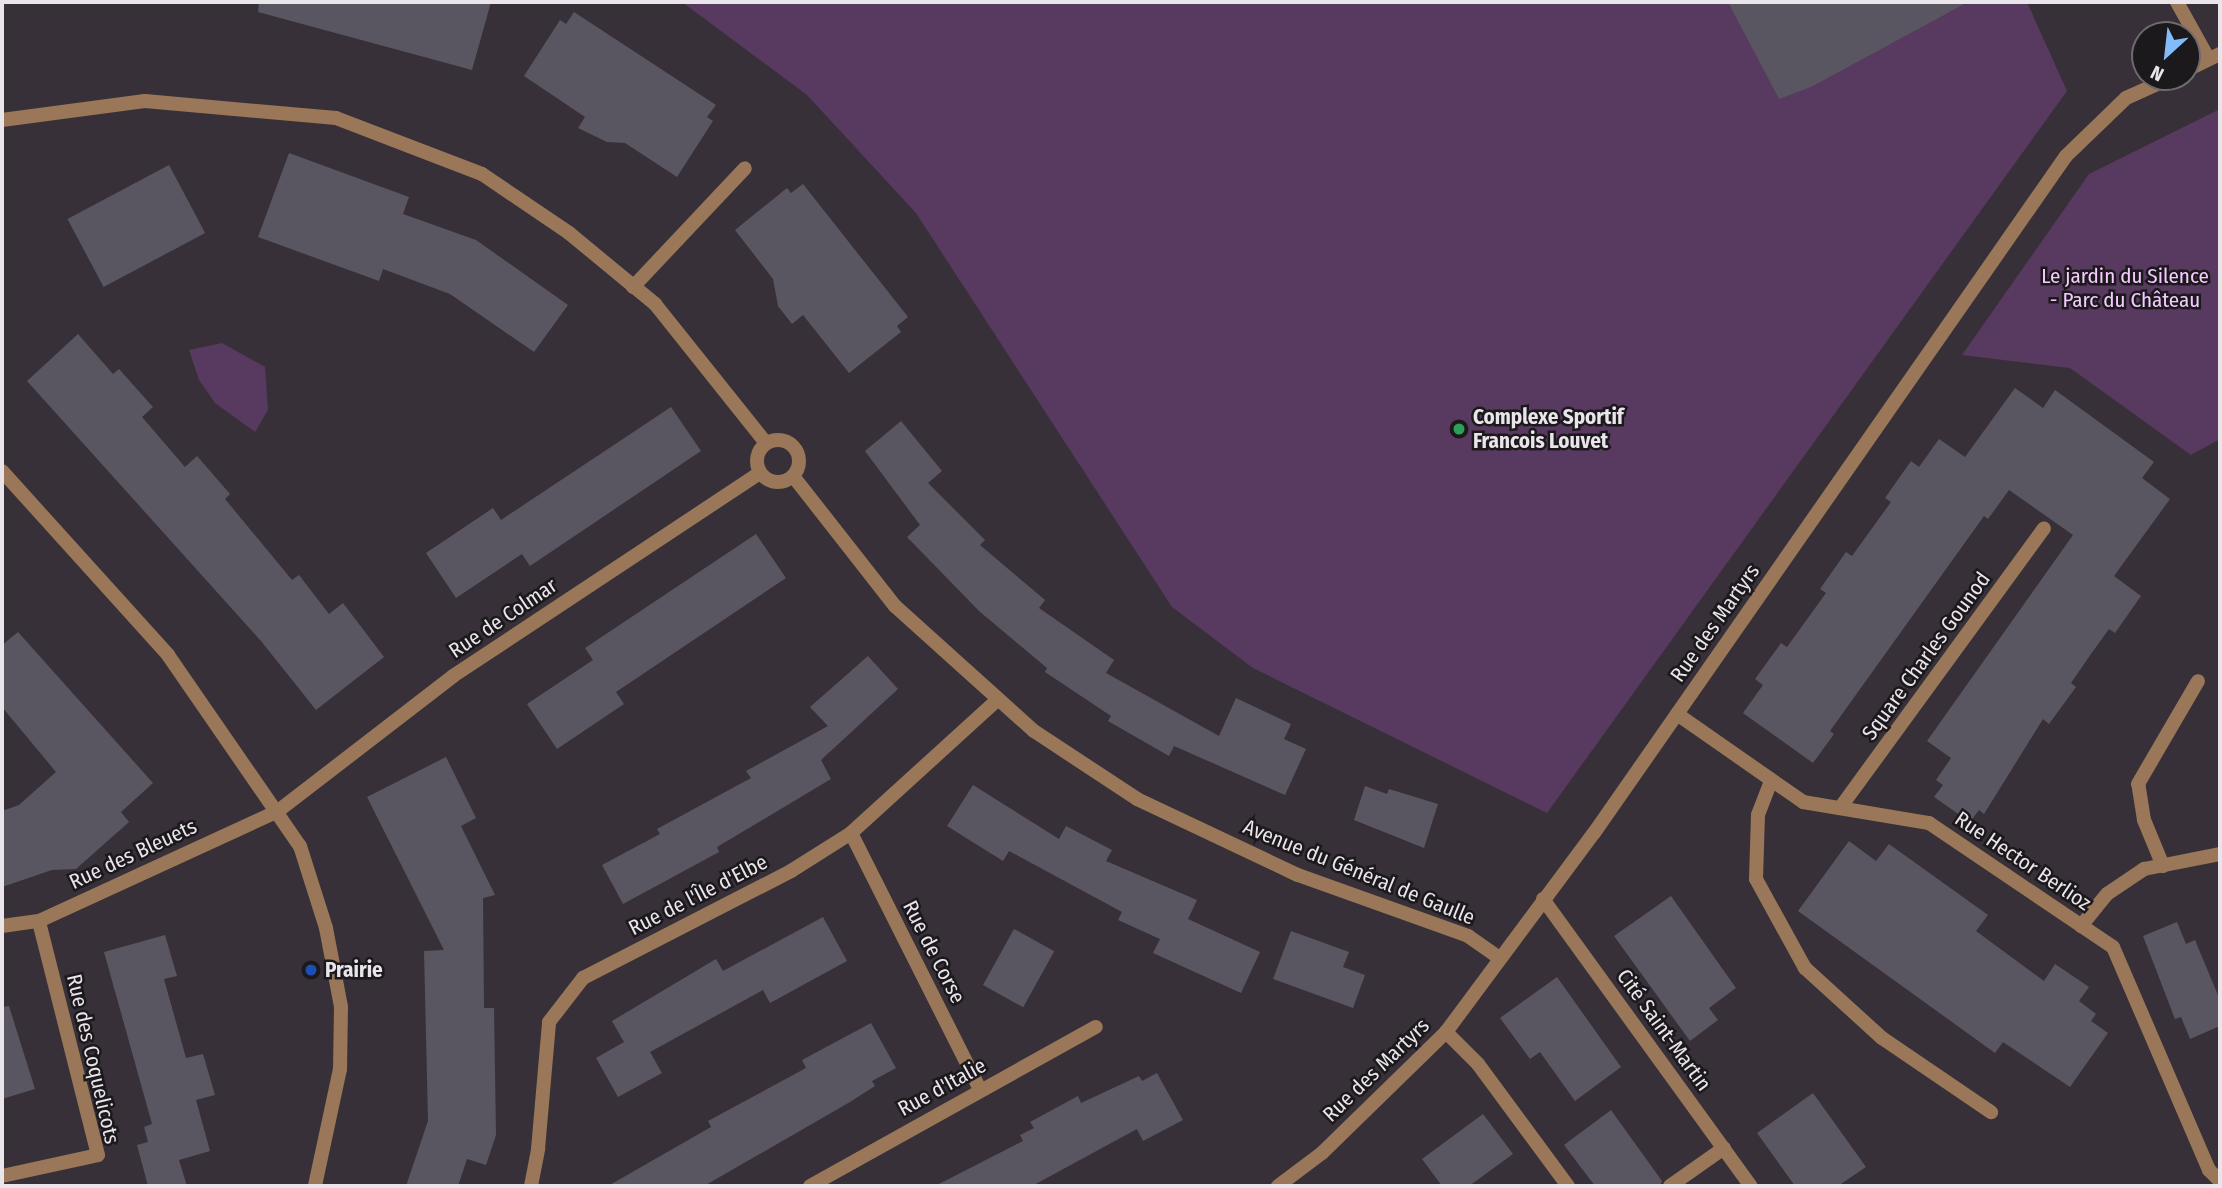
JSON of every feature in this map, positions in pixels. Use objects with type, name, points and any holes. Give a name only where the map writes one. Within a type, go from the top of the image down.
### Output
[{"type":"street","points":[[2177,2],[2214,56]]},
{"type":"street","name":"Rue des Martyrs","points":[[1278,1186],[1322,1153],[1446,1032],[1677,714],[2066,156],[2126,98],[2142,91]]},
{"type":"street","points":[[2,121],[145,101],[336,118],[482,174],[569,233],[655,304],[766,443]]},
{"type":"street","points":[[633,287],[745,168]]},
{"type":"street","points":[[778,440],[794,448],[799,465],[793,476],[776,483],[760,473],[756,460],[766,443],[778,440]]},
{"type":"street","points":[[2,471],[167,655],[300,846],[326,928],[341,1007],[340,1069],[315,1186]]},
{"type":"street","name":"Rue de Colmar","points":[[278,811],[453,676],[760,473]]},
{"type":"street","name":"Avenue du Général de Gaulle","points":[[793,476],[876,585],[996,701],[1137,799],[1298,875],[1468,936],[1499,958]]},
{"type":"street","name":"Square Charles Gounod","points":[[1840,808],[2044,528]]},
{"type":"street","points":[[2163,866],[2144,820],[2138,784],[2198,681]]},
{"type":"street","name":"Rue de l'Île d'Elbe","points":[[531,1186],[538,1149],[549,1022],[583,978],[791,871],[851,834],[996,701]]},
{"type":"street","name":"Rue Hector Berlioz","points":[[1677,714],[1803,802],[1929,823],[2113,947],[2209,1170],[2220,1181]]},
{"type":"street","points":[[1771,781],[1758,815],[1756,879],[1805,968],[1882,1038],[1991,1112]]},
{"type":"street","name":"Rue des Bleuets","points":[[2,926],[39,921],[278,811]]},
{"type":"street","name":"Rue de Corse","points":[[851,834],[980,1089]]},
{"type":"street","points":[[2081,926],[2107,894],[2144,869],[2220,854]]},
{"type":"street","name":"Cité Saint-Martin","points":[[1543,899],[1751,1186]]},
{"type":"street","name":"Rue des Coquelicots","points":[[2,1176],[98,1155],[39,921]]},
{"type":"street","name":"Rue d'Italie","points":[[810,1186],[980,1089],[1096,1027]]},
{"type":"street","points":[[1446,1032],[1478,1064],[1568,1186]]},
{"type":"street","points":[[1670,1186],[1724,1148]]},
{"type":"green space","name":"Complexe Sportif Francois Louvet","points":[[682,2],[2027,2],[2067,91],[1547,813],[1253,668],[1172,607],[916,213],[807,95]]},
{"type":"green space","name":"Le jardin du Silence - Parc du Château","points":[[2220,109],[2220,439],[2191,455],[2070,368],[1962,355],[2089,174]]},
{"type":"green space","points":[[222,343],[265,367],[268,410],[255,432],[215,403],[199,380],[189,350]]},
{"type":"building","points":[[259,2],[491,2],[472,70],[258,12]]},
{"type":"building","points":[[1728,2],[1968,2],[1811,87],[1779,99]]},
{"type":"building","points":[[574,12],[716,105],[707,117],[713,121],[677,177],[625,143],[607,142],[578,128],[585,117],[524,76],[560,20],[566,24]]},
{"type":"building","points":[[289,153],[409,197],[403,214],[476,240],[568,305],[534,352],[450,294],[383,269],[379,281],[258,237]]},
{"type":"building","points":[[169,165],[205,233],[104,287],[67,219]]},
{"type":"building","points":[[803,184],[908,317],[897,326],[901,332],[849,373],[803,315],[792,324],[778,306],[773,279],[735,230],[787,188],[791,193]]},
{"type":"building","points":[[78,334],[113,374],[119,369],[153,407],[142,417],[185,467],[197,456],[230,494],[225,499],[292,580],[299,575],[329,614],[343,603],[384,657],[316,710],[261,641],[27,381]]},
{"type":"building","points":[[2015,388],[2043,408],[2055,390],[2154,462],[2142,478],[2170,499],[2114,576],[2141,596],[2115,633],[2109,629],[2091,654],[2071,683],[2076,687],[2049,724],[2043,719],[1984,814],[1979,810],[1970,822],[1934,797],[1943,785],[1936,780],[1951,758],[1927,741],[2073,535],[2009,490],[1988,519],[1984,516],[1830,731],[1834,734],[1813,763],[1743,713],[1763,685],[1755,679],[1781,643],[1787,647],[1826,593],[1820,589],[1846,552],[1852,556],[1891,502],[1885,498],[1911,461],[1919,467],[1939,439],[1965,457]]},
{"type":"building","points":[[671,407],[701,451],[530,566],[522,554],[456,598],[426,553],[493,508],[501,520]]},
{"type":"building","points":[[901,421],[942,471],[928,483],[985,540],[980,545],[1045,600],[1039,608],[1114,660],[1106,673],[1219,736],[1236,698],[1291,724],[1284,739],[1306,749],[1285,795],[1174,746],[1169,756],[1108,721],[1111,716],[1045,672],[1047,668],[979,611],[907,537],[920,525],[865,451]]},
{"type":"building","points":[[756,534],[786,578],[616,692],[624,704],[557,749],[527,704],[593,660],[585,648]]},
{"type":"building","points":[[18,632],[153,783],[121,812],[129,822],[76,869],[52,870],[2,887],[2,811],[19,805],[56,772],[2,707],[2,645]]},
{"type":"building","points":[[868,656],[898,689],[821,760],[831,779],[717,847],[719,852],[623,904],[602,865],[660,834],[657,829],[751,778],[746,771],[828,726],[810,707]]},
{"type":"building","points":[[446,757],[476,818],[461,826],[495,895],[483,898],[484,1008],[494,1008],[496,1135],[486,1165],[467,1159],[458,1186],[406,1186],[428,1121],[424,951],[444,950],[367,797]]},
{"type":"building","points":[[973,785],[1059,839],[1066,826],[1112,850],[1106,861],[1197,900],[1188,919],[1260,952],[1241,993],[1153,953],[1160,939],[1118,920],[1122,912],[1009,851],[1003,861],[947,826]]},
{"type":"building","points":[[1365,786],[1387,794],[1389,789],[1438,804],[1424,848],[1354,820]]},
{"type":"building","points":[[1849,841],[1876,861],[1889,844],[1988,915],[1976,931],[2044,981],[2055,964],[2089,987],[2079,1001],[2096,1014],[2091,1021],[2108,1033],[2070,1087],[2003,1042],[1995,1053],[1798,911]]},
{"type":"building","points":[[1671,896],[1736,988],[1709,1008],[1718,1020],[1690,1041],[1614,936]]},
{"type":"building","points":[[823,917],[847,961],[770,1003],[763,990],[650,1052],[662,1073],[618,1097],[596,1058],[624,1042],[612,1021],[716,959],[723,971]]},
{"type":"building","points":[[2177,922],[2186,944],[2195,940],[2220,1000],[2220,1026],[2190,1039],[2181,1017],[2175,1019],[2143,936]]},
{"type":"building","points":[[1014,929],[1054,951],[1023,1007],[983,985]]},
{"type":"building","points":[[1291,931],[1349,952],[1343,967],[1365,975],[1353,1008],[1273,979]]},
{"type":"building","points":[[165,935],[177,976],[164,979],[186,1058],[203,1054],[215,1095],[196,1100],[210,1151],[179,1160],[187,1186],[148,1186],[137,1145],[148,1142],[144,1127],[152,1124],[104,952]]},
{"type":"building","points":[[1557,977],[1621,1067],[1575,1101],[1540,1052],[1530,1059],[1500,1018]]},
{"type":"building","points":[[9,1006],[35,1089],[2,1099],[2,1007]]},
{"type":"building","points":[[871,1023],[896,1068],[872,1081],[875,1086],[850,1102],[704,1186],[608,1186],[711,1127],[708,1121],[806,1068],[802,1060]]},
{"type":"building","points":[[1157,1073],[1183,1120],[1143,1141],[1137,1129],[1032,1186],[935,1186],[1023,1141],[1020,1135],[1034,1128],[1030,1122],[1078,1096],[1081,1103],[1139,1076],[1142,1081]]},
{"type":"building","points":[[1813,1093],[1866,1167],[1838,1186],[1795,1186],[1757,1133]]},
{"type":"building","points":[[1611,1110],[1662,1181],[1660,1186],[1595,1186],[1564,1145]]},
{"type":"building","points":[[1483,1114],[1513,1154],[1469,1186],[1442,1186],[1422,1159]]},
{"type":"place","name":"Complexe Sportif Francois Louvet","points":[[1459,429]]},
{"type":"place","name":"Prairie","points":[[311,970]]}]
